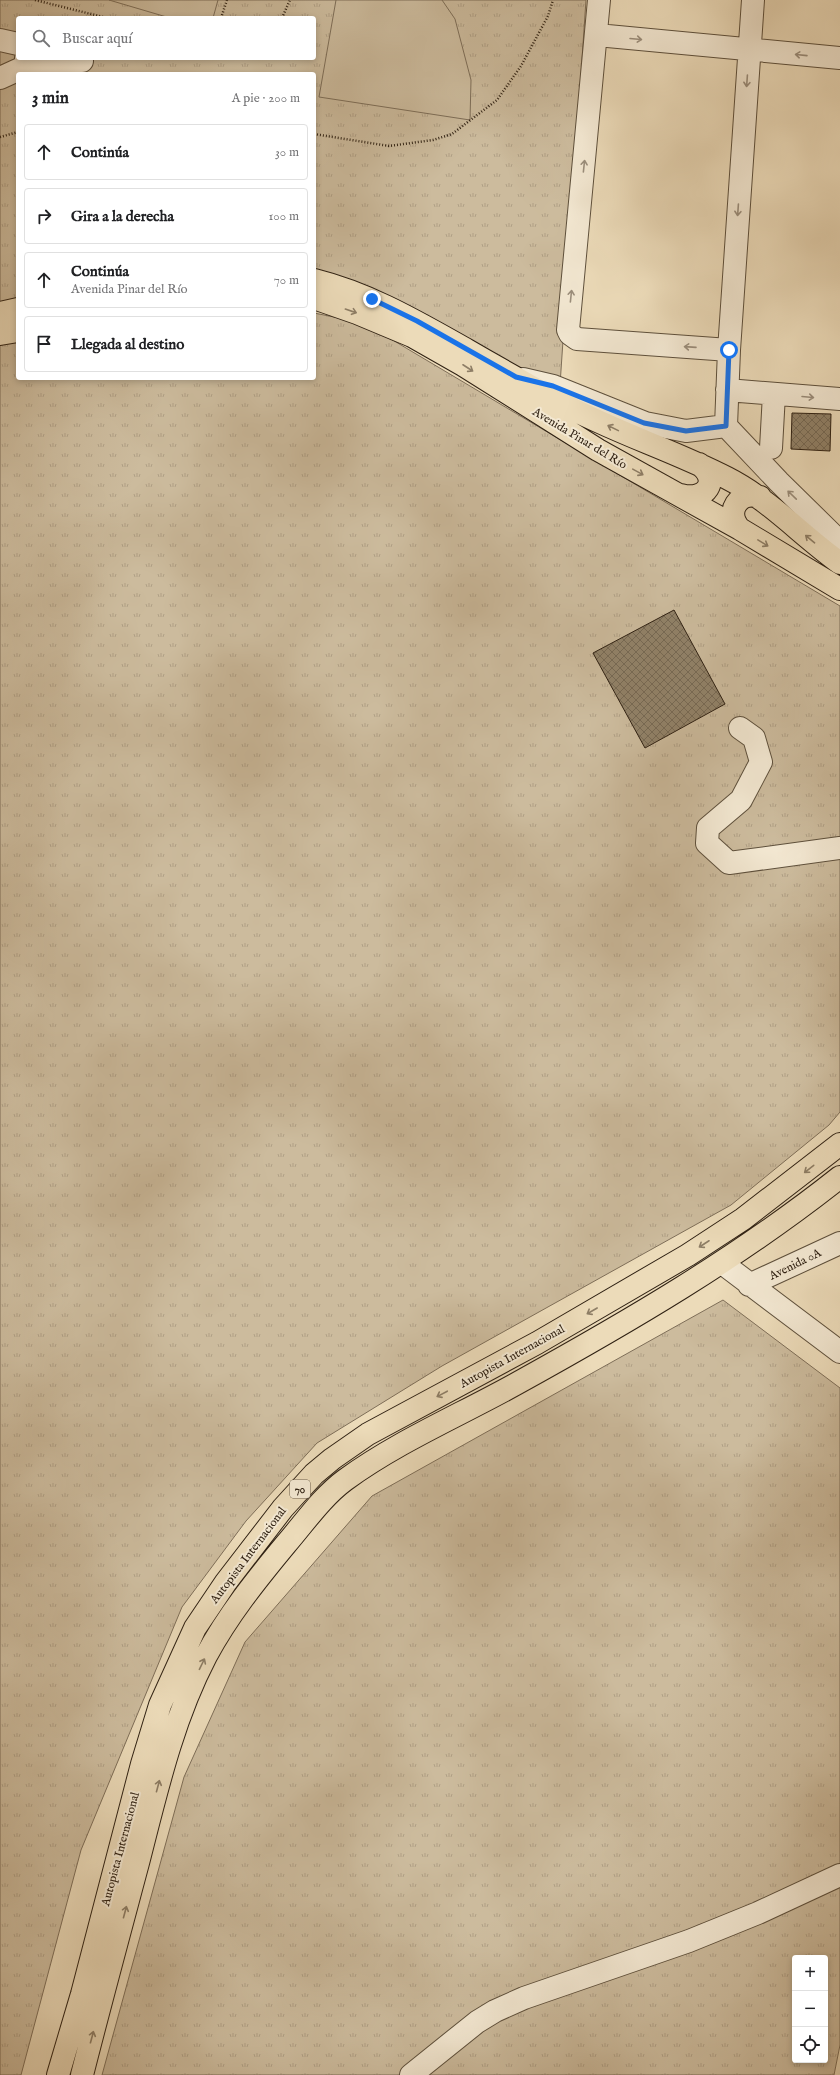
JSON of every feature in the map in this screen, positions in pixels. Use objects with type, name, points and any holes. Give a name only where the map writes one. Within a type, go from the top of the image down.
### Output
[{"type":"main road","name":"Avenida Pinar del Río","points":[[316,281],[337,286],[372,299],[417,321],[561,403],[607,426],[699,464],[727,478],[760,497],[840,563]]},
{"type":"main road","name":"Avenida Pinar del Río","points":[[316,299],[357,313],[412,336],[463,365],[598,450],[681,495],[840,589]]},
{"type":"main road","points":[[0,313],[16,309]]},
{"type":"main road","points":[[0,334],[16,331]]},
{"type":"main road","points":[[681,495],[696,497],[707,489],[709,475],[705,468],[699,464]]},
{"type":"main road","points":[[740,529],[736,525],[732,512],[737,501],[748,495],[760,497]]},
{"type":"main road","name":"Autopista Internacional","points":[[58,2075],[82,1994],[144,1757],[160,1705],[195,1628],[226,1582],[283,1508],[314,1474],[368,1434],[537,1343],[688,1255],[762,1206],[840,1144]]},
{"type":"main road","name":"Autopista Internacional","points":[[82,2075],[159,1782],[178,1720],[193,1683],[214,1642],[245,1595],[324,1499],[342,1482],[386,1452],[466,1412],[631,1319],[722,1264],[795,1212],[840,1177]]},
{"type":"street","points":[[599,0],[597,35],[568,330],[570,334],[577,339],[729,350]]},
{"type":"street","points":[[753,0],[729,350],[726,426],[779,482],[840,542]]},
{"type":"street","points":[[597,35],[840,58]]},
{"type":"street","points":[[0,40],[16,50]]},
{"type":"street","points":[[0,78],[22,68],[23,60]]},
{"type":"street","points":[[516,377],[553,386],[644,423],[686,431],[726,426]]},
{"type":"street","points":[[727,390],[840,399]]},
{"type":"street","points":[[771,448],[774,394]]},
{"type":"street","points":[[740,728],[754,738],[761,762],[741,800],[708,828],[707,843],[729,863],[840,848]]},
{"type":"street","name":"Avenida 0A","points":[[749,1285],[840,1243]]},
{"type":"street","points":[[722,1264],[840,1352]]},
{"type":"street","points":[[411,2075],[476,2022],[495,2011],[524,1998],[689,1941],[758,1913],[840,1875]]},
{"type":"path","points":[[35,0],[99,16]]},
{"type":"path","points":[[222,16],[227,0]]},
{"type":"path","points":[[283,16],[290,0]]},
{"type":"path","points":[[316,134],[389,146],[433,140],[452,134],[497,100],[521,66],[548,16],[553,0]]},
{"type":"path","points":[[0,137],[16,133]]},
{"type":"green space","points":[[0,0],[586,0],[560,385],[512,372],[316,274],[316,72],[16,72],[16,303],[0,305]]},
{"type":"green space","points":[[109,0],[218,0],[214,16],[163,16]]},
{"type":"green space","points":[[336,0],[442,0],[455,19],[471,80],[470,120],[319,97]]},
{"type":"green space","points":[[316,313],[364,323],[840,606],[840,1112],[829,1125],[731,1205],[442,1366],[317,1443],[246,1521],[182,1607],[81,1850],[21,2075],[0,2075],[0,344],[16,341],[16,380],[316,380]]},
{"type":"green space","points":[[723,1300],[840,1388],[840,2045],[834,2075],[102,2075],[184,1777],[245,1642],[372,1496]]},
{"type":"building","points":[[792,413],[831,414],[830,451],[791,449]]},
{"type":"building","points":[[674,610],[725,704],[645,748],[593,653]]},
{"type":"route","points":[[372,299],[417,321],[516,377],[553,386],[644,423],[686,431],[726,426],[729,350]]}]
